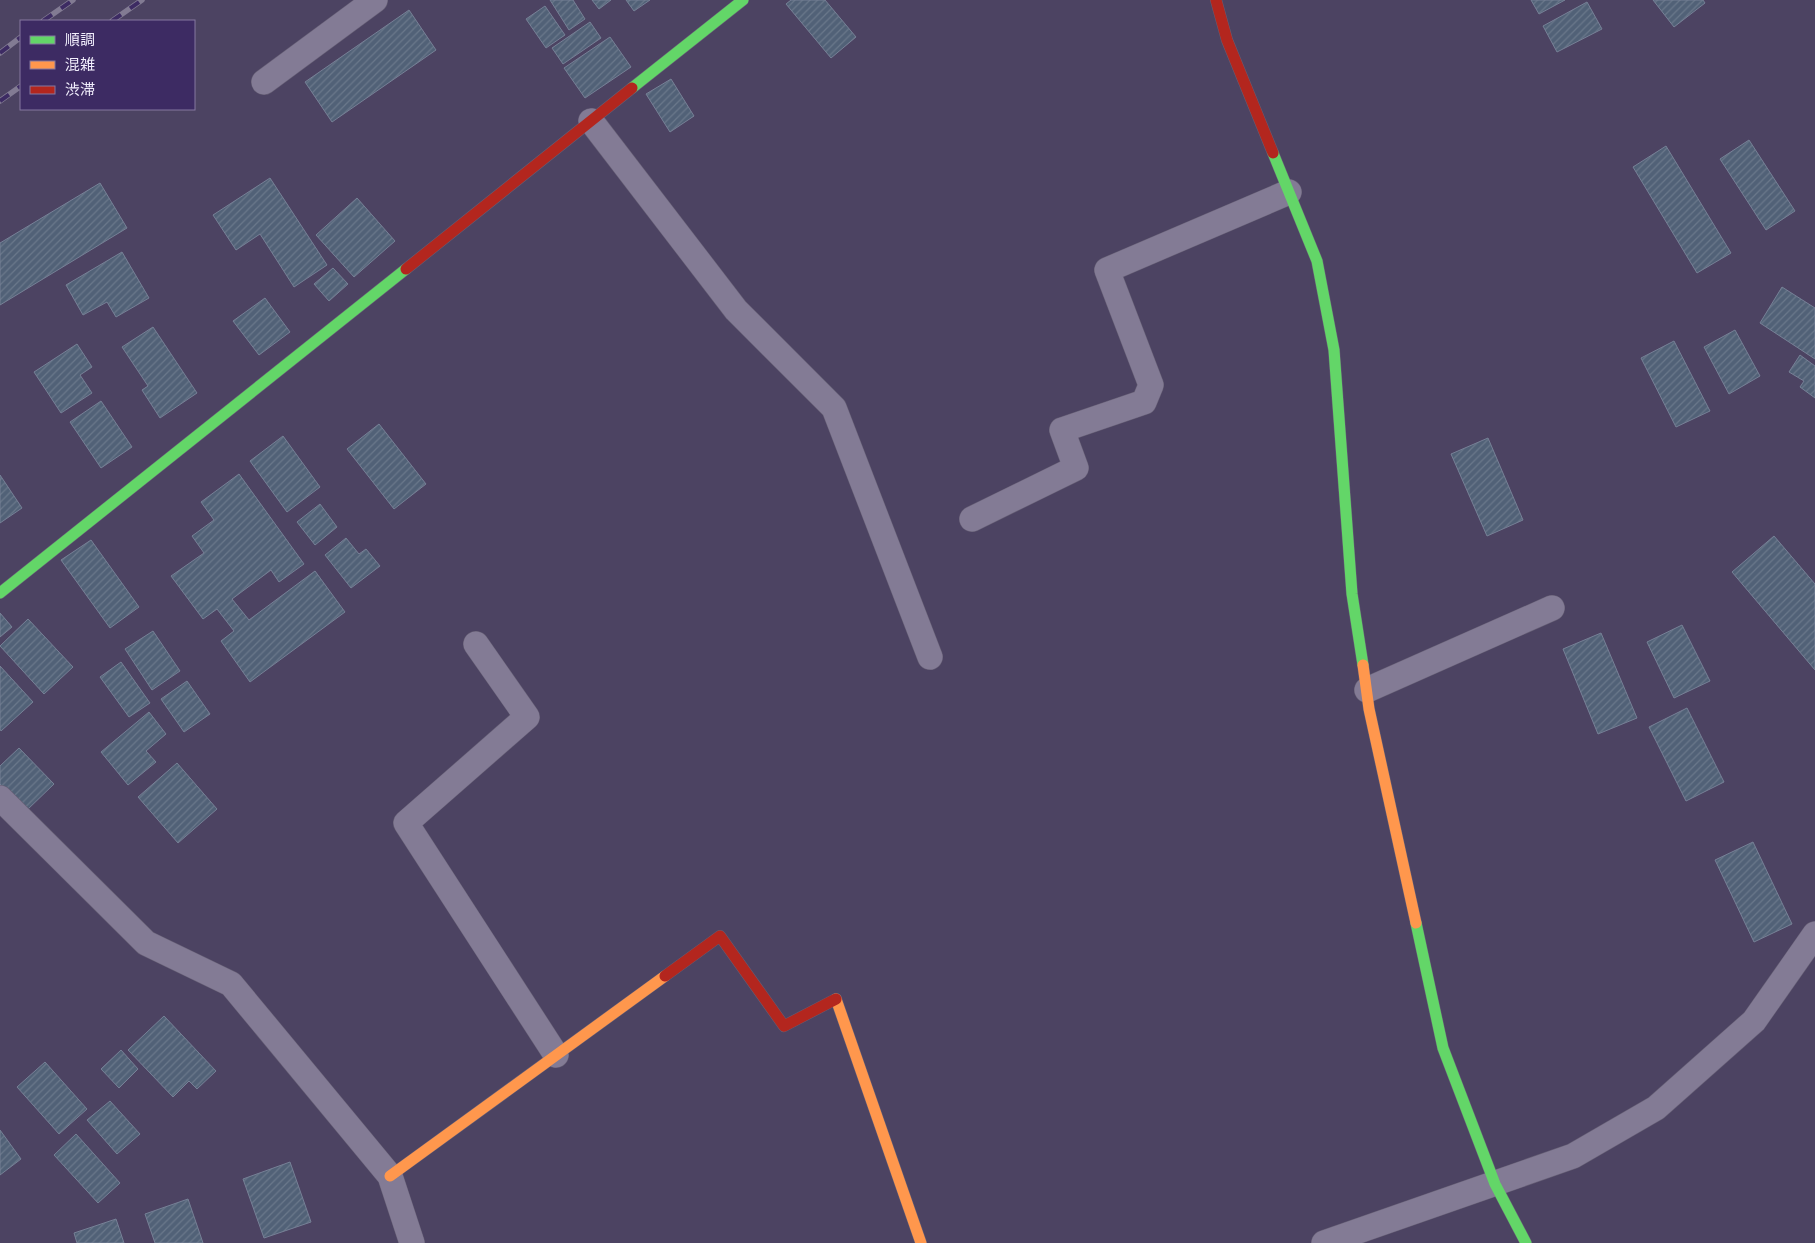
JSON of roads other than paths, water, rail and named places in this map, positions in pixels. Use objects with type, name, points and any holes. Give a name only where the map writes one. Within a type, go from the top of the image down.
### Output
[{"type":"street","points":[[264,82],[375,0]]},
{"type":"street","points":[[0,593],[743,0]]},
{"type":"street","points":[[1216,0],[1227,40],[1317,261],[1334,350],[1352,594],[1367,690],[1443,1048],[1495,1184],[1526,1243]]},
{"type":"street","points":[[591,121],[736,310],[834,408],[930,657]]},
{"type":"street","points":[[972,519],[1076,468],[1062,430],[1144,402],[1151,385],[1107,270],[1289,192]]},
{"type":"street","points":[[1367,690],[1552,608]]},
{"type":"street","points":[[476,644],[527,717],[406,823],[556,1055]]},
{"type":"street","points":[[0,798],[146,943],[231,984],[390,1176],[412,1243]]},
{"type":"street","points":[[1324,1243],[1573,1156],[1656,1108],[1754,1021],[1815,934]]},
{"type":"street","points":[[390,1176],[720,936],[784,1026],[836,999],[921,1243]]},
{"type":"railway","points":[[44,20],[73,0]]},
{"type":"railway","points":[[113,20],[142,0]]},
{"type":"railway","points":[[0,53],[20,38]]},
{"type":"railway","points":[[0,101],[20,87]]}]
